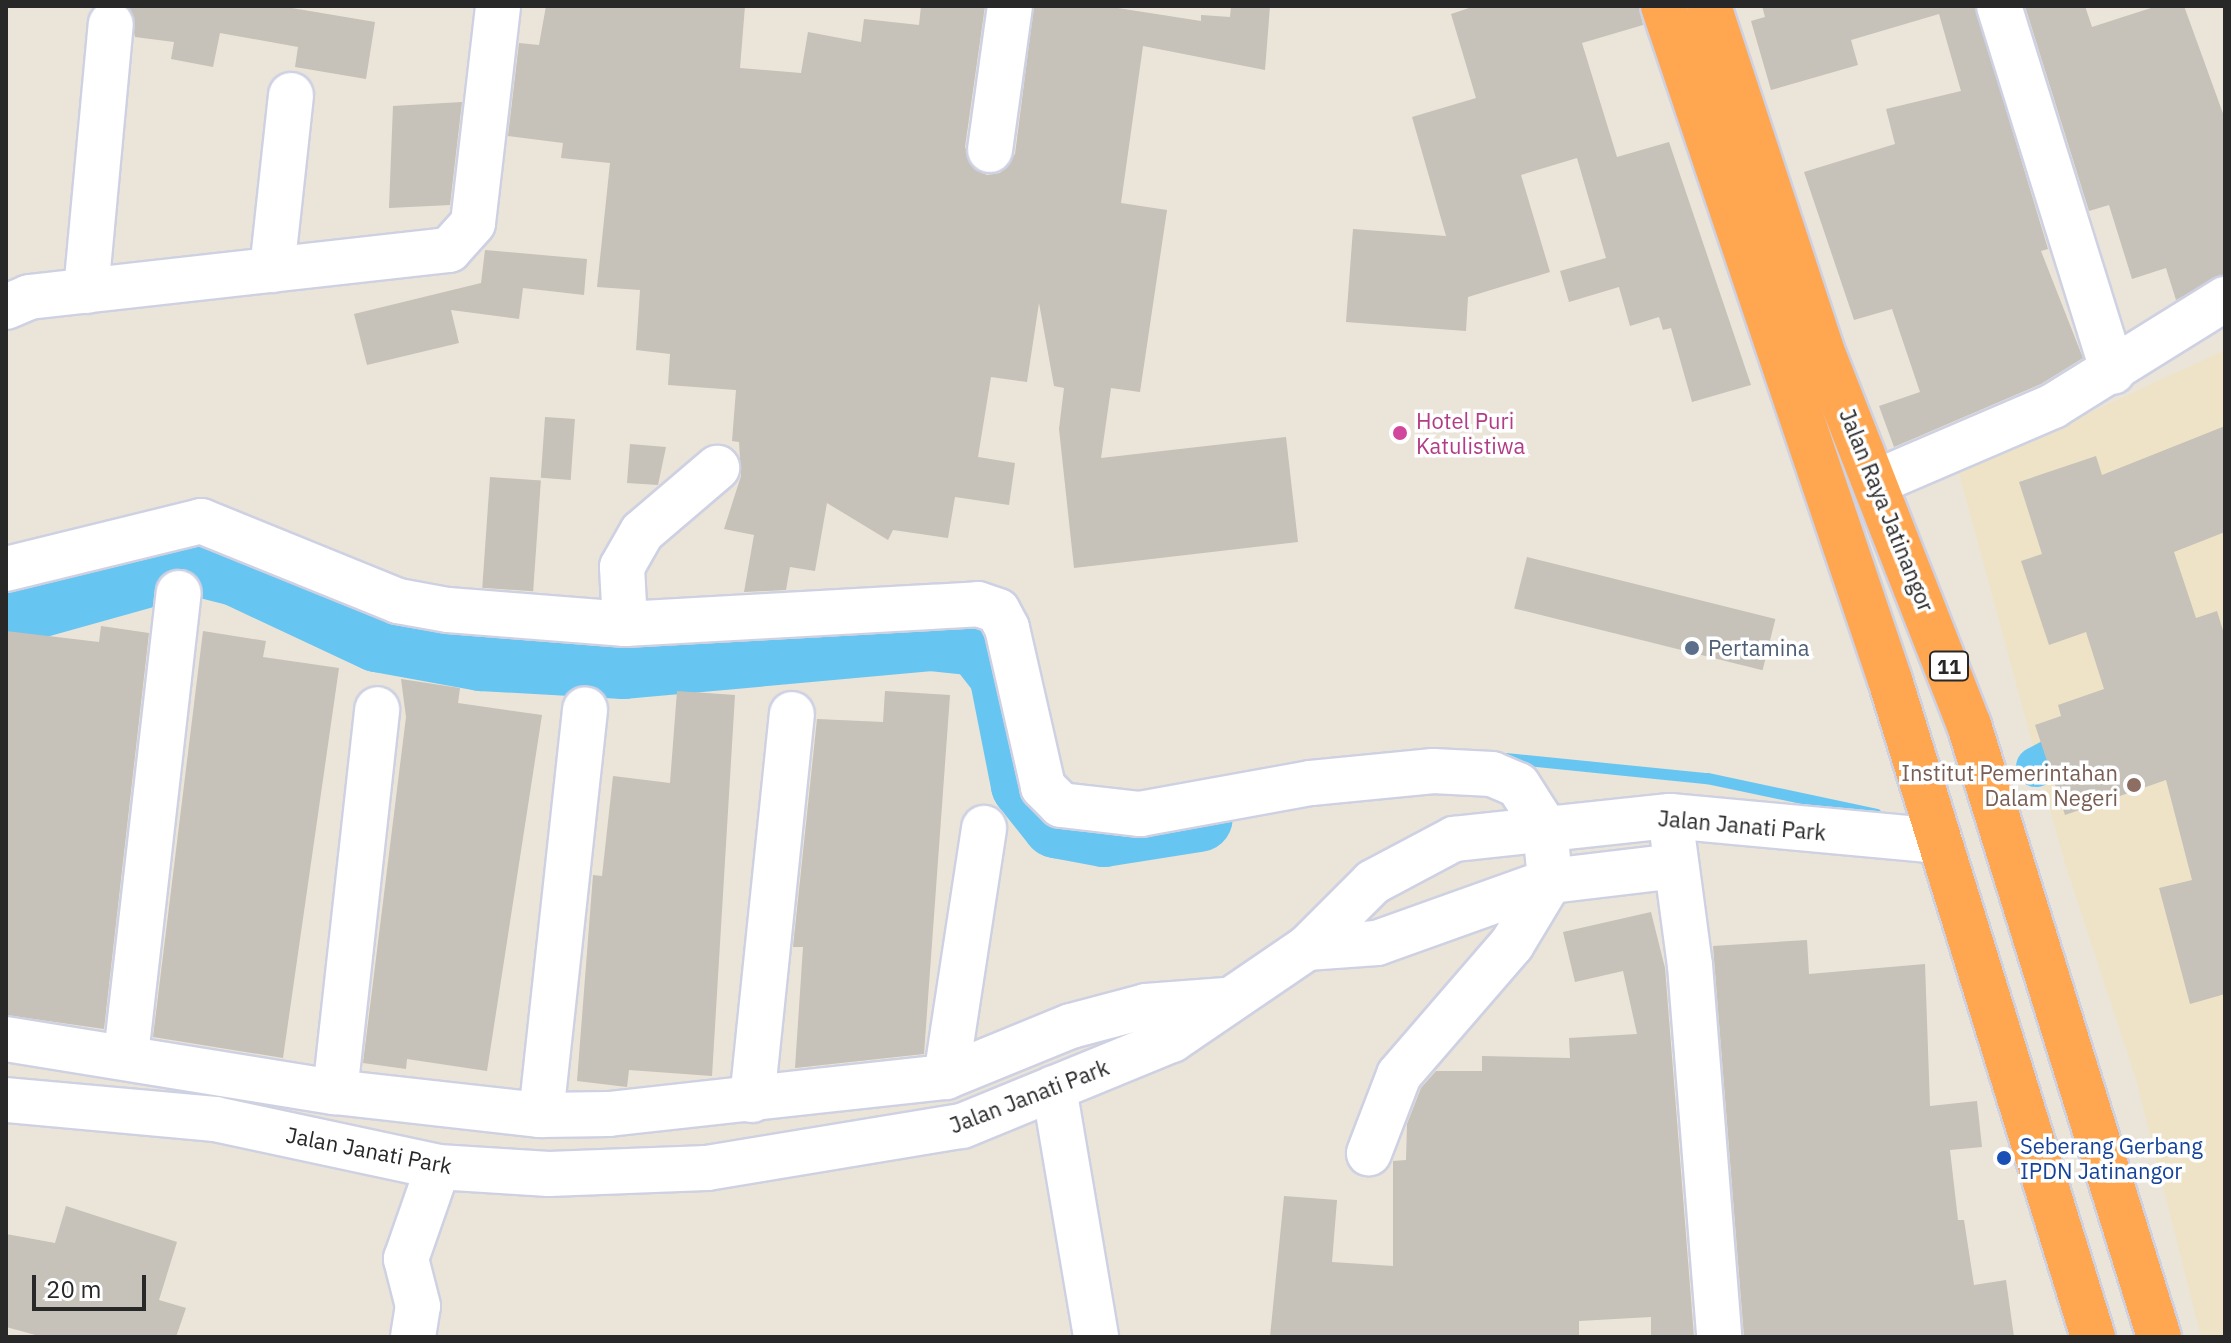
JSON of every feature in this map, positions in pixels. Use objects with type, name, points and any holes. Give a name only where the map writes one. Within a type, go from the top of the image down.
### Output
[{"type":"highway","points":[[1663,6],[1822,487],[1890,680],[2093,1337]]},
{"type":"highway","name":"Jalan Raya Jatinangor","points":[[1709,6],[1822,350],[1946,658],[2159,1337]]},
{"type":"highway","points":[[1822,487],[1876,482]]},
{"type":"highway","points":[[1890,680],[1946,658]]},
{"type":"street","points":[[6,307],[86,291],[449,250],[465,237],[473,223],[498,6]]},
{"type":"street","points":[[990,150],[1010,6]]},
{"type":"street","points":[[1999,6],[2113,372]]},
{"type":"street","points":[[86,291],[111,24]]},
{"type":"street","points":[[272,270],[291,95]]},
{"type":"street","points":[[1876,482],[1988,436],[2113,372],[2225,299]]},
{"type":"street","points":[[625,624],[622,567],[642,532],[717,468]]},
{"type":"street","points":[[6,569],[201,521],[398,601],[625,624],[978,604],[998,611],[1007,628],[1043,787],[1061,805],[1140,814],[1311,783],[1456,771],[1518,785],[1545,827],[1550,881],[1512,944],[1399,1075],[1369,1153]]},
{"type":"street","points":[[126,1055],[179,593]]},
{"type":"street","points":[[335,1092],[377,709]]},
{"type":"street","points":[[541,1115],[585,709]]},
{"type":"street","points":[[752,1100],[792,714]]},
{"type":"street","points":[[1670,816],[1719,1337]]},
{"type":"street","name":"Jalan Janati Park","points":[[6,1100],[215,1119],[438,1167],[549,1174],[707,1168],[962,1126],[1172,1040],[1226,1000],[1307,948],[1373,882],[1454,839],[1670,816],[1940,841]]},
{"type":"street","points":[[946,1077],[984,828]]},
{"type":"street","points":[[1307,948],[1377,943],[1550,881],[1676,866]]},
{"type":"street","points":[[6,1039],[126,1055],[335,1092],[541,1115],[752,1100],[946,1077],[1071,1026],[1146,1006],[1226,1000]]},
{"type":"street","points":[[1054,1088],[1096,1337]]},
{"type":"street","points":[[413,1337],[418,1306],[406,1259],[438,1167]]},
{"type":"shaded area","name":"Institut Pemerintahan Dalam Negeri","points":[[2225,350],[2225,1337],[2201,1337],[2136,1079],[2064,860],[1959,473]]},
{"type":"building","points":[[128,6],[280,6],[375,22],[366,79],[295,67],[298,47],[220,33],[213,67],[171,59],[174,42],[135,37]]},
{"type":"building","points":[[546,6],[745,6],[740,68],[801,73],[808,32],[861,42],[864,19],[919,25],[921,6],[985,6],[965,147],[974,169],[987,175],[1000,173],[1015,154],[1034,6],[1105,6],[1201,21],[1201,15],[1230,17],[1231,6],[1270,6],[1265,70],[1143,46],[1121,203],[1167,210],[1140,392],[1111,388],[1101,458],[1286,437],[1298,542],[1074,568],[1059,429],[1064,388],[1054,386],[1039,303],[1027,382],[991,377],[978,457],[1015,463],[1009,505],[955,497],[948,538],[893,530],[888,540],[827,503],[815,571],[790,567],[786,590],[744,592],[754,535],[724,529],[741,476],[739,442],[732,441],[736,390],[668,385],[670,354],[636,350],[640,290],[597,287],[610,163],[561,158],[563,143],[508,136],[519,43],[539,45]]},
{"type":"building","points":[[1475,6],[1639,6],[1643,25],[1582,43],[1617,157],[1669,142],[1751,385],[1692,402],[1671,328],[1663,330],[1659,317],[1630,326],[1619,287],[1569,302],[1560,271],[1606,258],[1577,158],[1521,175],[1550,272],[1468,297],[1466,331],[1346,322],[1353,229],[1446,236],[1412,117],[1476,98],[1451,14]]},
{"type":"building","points":[[1762,6],[1975,6],[2048,249],[2041,251],[2083,358],[2041,384],[1894,447],[1879,406],[1920,392],[1892,309],[1854,320],[1804,172],[1895,144],[1886,109],[1961,91],[1939,14],[1851,40],[1858,65],[1771,90],[1751,21],[1765,17]]},
{"type":"building","points":[[2025,6],[2085,6],[2092,27],[2157,6],[2184,6],[2225,119],[2225,274],[2176,300],[2166,268],[2132,279],[2109,205],[2089,211]]},
{"type":"building","points":[[462,102],[450,205],[389,208],[393,106]]},
{"type":"building","points":[[485,250],[587,259],[584,295],[523,288],[519,319],[451,310],[459,343],[367,365],[354,314],[481,283]]},
{"type":"building","points":[[545,417],[575,419],[571,480],[541,478]]},
{"type":"building","points":[[2225,426],[2225,532],[2174,552],[2196,618],[2217,611],[2225,637],[2225,994],[2190,1004],[2159,888],[2192,880],[2166,780],[2065,815],[2035,725],[2061,716],[2058,705],[2104,689],[2086,632],[2049,645],[2021,561],[2042,554],[2019,482],[2096,456],[2102,475]]},
{"type":"building","points":[[630,444],[666,447],[658,485],[627,483]]},
{"type":"building","points":[[490,477],[541,481],[533,591],[482,588]]},
{"type":"building","points":[[1527,557],[1775,619],[1763,670],[1514,608]]},
{"type":"building","points":[[101,626],[149,633],[104,1029],[6,1015],[6,631],[99,642]]},
{"type":"building","points":[[203,631],[266,641],[263,657],[339,668],[283,1058],[153,1037]]},
{"type":"building","points":[[401,679],[460,688],[458,703],[542,715],[487,1071],[407,1059],[406,1069],[363,1063],[406,717]]},
{"type":"building","points":[[677,691],[735,695],[712,1076],[629,1070],[627,1087],[577,1081],[593,875],[602,876],[613,776],[670,783]]},
{"type":"building","points":[[885,691],[950,695],[924,1054],[795,1068],[803,947],[793,947],[817,719],[883,722]]},
{"type":"building","points":[[1651,912],[1665,968],[1694,1337],[1651,1337],[1651,1317],[1579,1321],[1579,1337],[1270,1337],[1284,1196],[1337,1200],[1332,1262],[1393,1266],[1393,1161],[1406,1160],[1407,1124],[1421,1088],[1436,1071],[1482,1071],[1482,1056],[1570,1058],[1569,1038],[1637,1034],[1623,971],[1575,982],[1563,932]]},
{"type":"building","points":[[1807,940],[1809,974],[1925,964],[1930,1106],[1977,1101],[1982,1147],[1950,1150],[1958,1220],[1964,1220],[1974,1285],[2006,1280],[2014,1337],[1744,1337],[1713,946]]},
{"type":"building","points":[[66,1206],[177,1242],[159,1300],[186,1308],[176,1337],[43,1337],[6,1327],[6,1234],[55,1243]]},
{"type":"waterway","points":[[6,613],[192,561],[236,572],[377,638],[481,657],[624,665],[930,637],[978,642],[1003,674],[1025,785],[1056,824],[1104,833],[1199,818]]},
{"type":"waterway","points":[[2036,767],[2096,735]]},
{"type":"waterway","points":[[1505,758],[1707,778],[1876,814]]},
{"type":"place","name":"Hotel Puri Katulistiwa","points":[[1400,433]]},
{"type":"place","name":"Pertamina","points":[[1692,648]]},
{"type":"place","name":"Institut Pemerintahan Dalam Negeri","points":[[2134,785]]},
{"type":"place","name":"Seberang Gerbang IPDN Jatinangor","points":[[2004,1158]]}]
